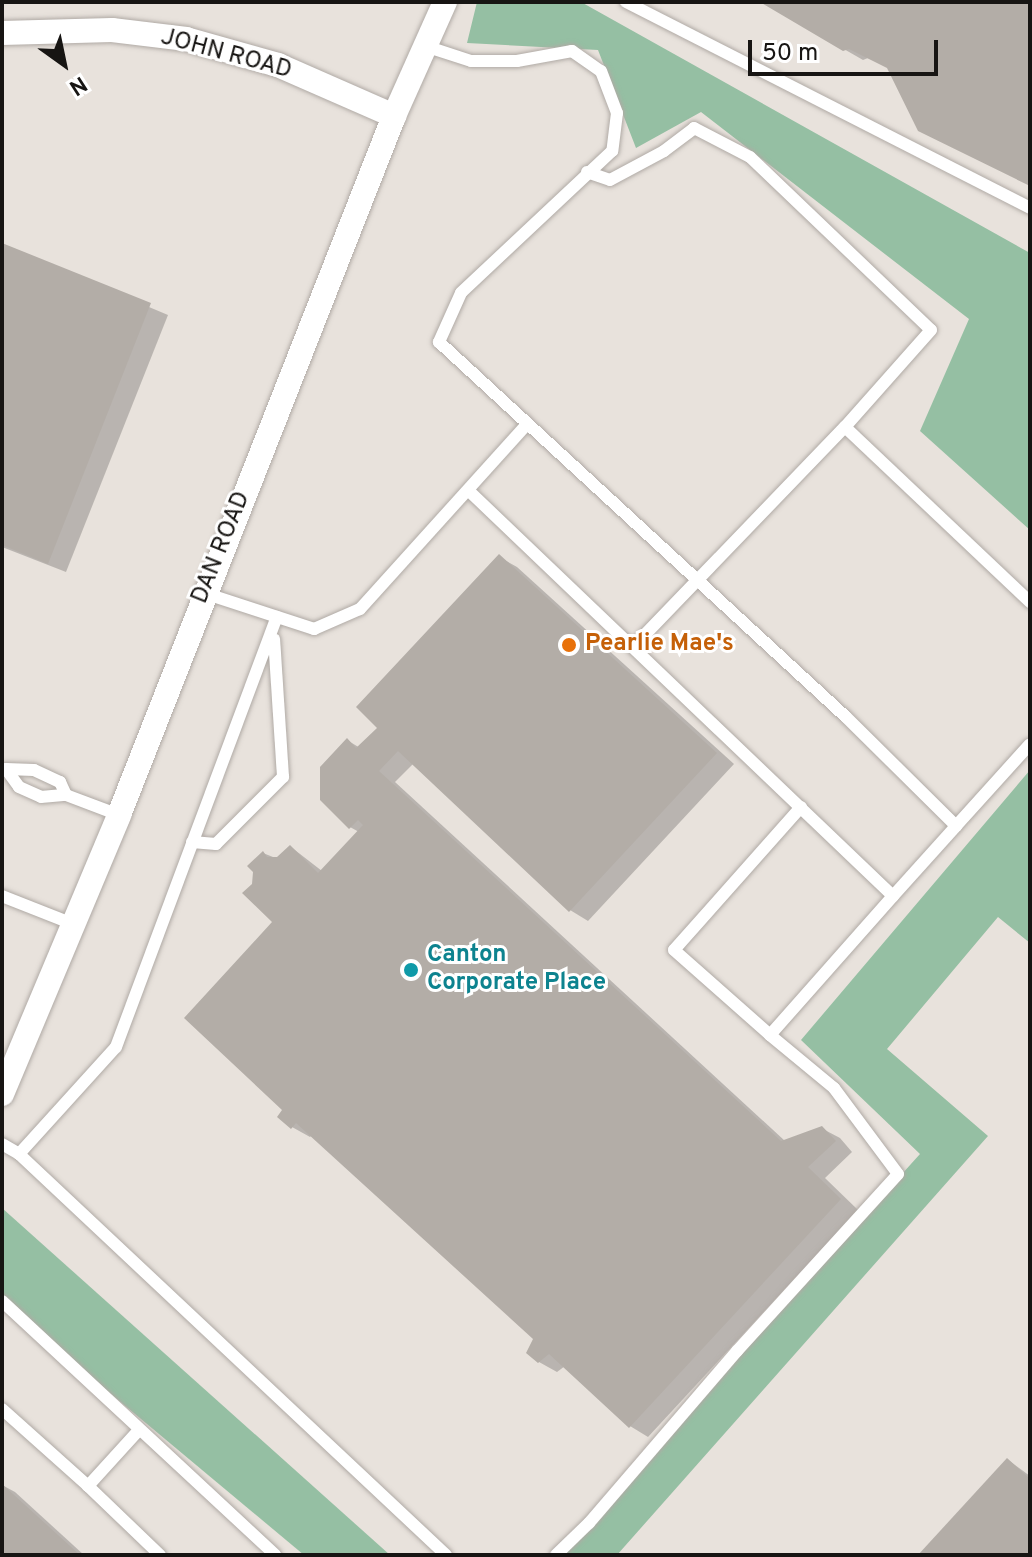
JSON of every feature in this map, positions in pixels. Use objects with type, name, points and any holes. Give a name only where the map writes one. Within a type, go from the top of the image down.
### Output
[{"type":"street","name":"DAN ROAD","points":[[2,1094],[119,815],[394,116],[445,2]]},
{"type":"street","name":"JOHN ROAD","points":[[2,33],[112,30],[186,39],[278,65],[394,116]]},
{"type":"lane","points":[[626,2],[1030,208]]},
{"type":"lane","points":[[425,46],[471,61],[517,61],[572,51],[601,71],[617,113],[612,151],[461,293],[439,342],[846,717],[956,826]]},
{"type":"lane","points":[[587,172],[610,180],[664,151],[694,128],[750,157],[931,330],[845,427],[633,647]]},
{"type":"lane","points":[[204,593],[314,629],[360,609],[526,425]]},
{"type":"lane","points":[[845,427],[1030,602]]},
{"type":"lane","points":[[469,491],[893,896]]},
{"type":"lane","points":[[19,1154],[116,1047],[274,633],[277,617]]},
{"type":"lane","points":[[192,842],[216,844],[283,777],[274,633]]},
{"type":"lane","points":[[770,1035],[1030,744]]},
{"type":"lane","points":[[3,767],[19,787],[41,797],[66,795],[119,815]]},
{"type":"lane","points":[[3,767],[34,770],[60,782],[66,795]]},
{"type":"lane","points":[[556,1555],[589,1523],[737,1351],[898,1174],[834,1088],[674,950],[801,807]]},
{"type":"lane","points":[[2,896],[73,924]]},
{"type":"lane","points":[[2,1144],[19,1154],[446,1555]]},
{"type":"lane","points":[[2,1301],[275,1555]]},
{"type":"lane","points":[[2,1409],[160,1555]]},
{"type":"lane","points":[[88,1486],[139,1430]]},
{"type":"green space","points":[[477,2],[581,2],[1030,253],[1030,530],[920,431],[969,319],[701,112],[636,148],[598,50],[467,43]]},
{"type":"green space","points":[[1030,770],[1030,943],[998,917],[887,1049],[988,1136],[617,1555],[558,1555],[920,1154],[801,1040]]},
{"type":"green space","points":[[2,1208],[390,1555],[304,1555],[2,1303]]},
{"type":"building","points":[[760,2],[1030,2],[1030,186],[918,131],[887,68],[849,49],[843,51]]},
{"type":"building","points":[[2,243],[151,303],[48,564],[2,545]]},
{"type":"building","name":"Canton Corporate Place","points":[[499,554],[717,753],[569,912],[398,751],[379,771],[781,1141],[822,1126],[836,1141],[808,1167],[841,1199],[629,1428],[549,1354],[538,1363],[526,1353],[533,1339],[296,1123],[291,1129],[277,1117],[282,1110],[184,1018],[272,922],[242,893],[252,884],[253,872],[247,866],[263,851],[267,857],[277,857],[290,845],[318,873],[363,825],[358,820],[349,829],[320,800],[320,767],[347,738],[356,748],[377,728],[356,707]]},
{"type":"building","points":[[1007,1458],[1030,1479],[1030,1555],[918,1555]]},
{"type":"building","points":[[2,1484],[80,1555],[2,1555]]},
{"type":"place","name":"Pearlie Mae's","points":[[569,645]]},
{"type":"place","name":"Canton Corporate Place","points":[[411,970]]}]
